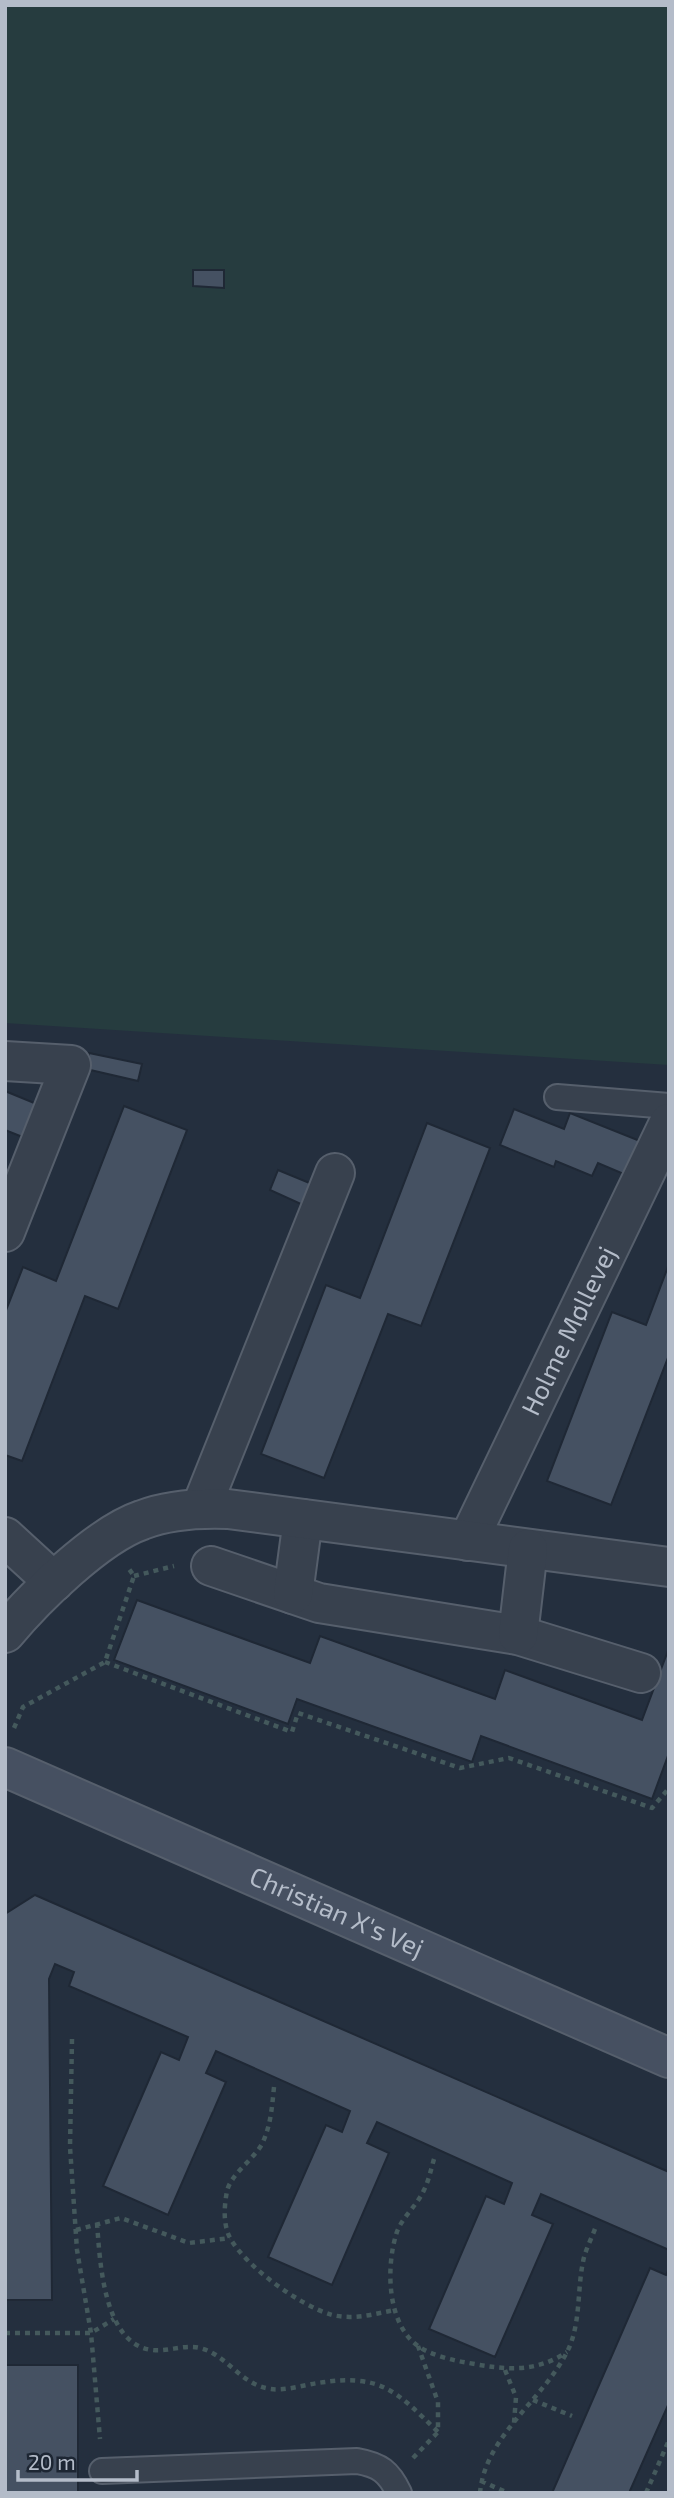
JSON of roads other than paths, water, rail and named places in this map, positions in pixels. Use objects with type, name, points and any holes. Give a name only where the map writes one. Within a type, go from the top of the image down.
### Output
[{"type":"street","points":[[5,1062],[72,1065],[5,1232]]},
{"type":"street","name":"Holme Møllevej","points":[[468,1541],[669,1123]]},
{"type":"street","points":[[201,1508],[335,1174]]},
{"type":"street","points":[[5,1633],[54,1582],[109,1538],[142,1520],[201,1508],[669,1567]]},
{"type":"street","points":[[293,1594],[303,1519]]},
{"type":"street","points":[[5,1537],[54,1582]]},
{"type":"street","points":[[517,1635],[528,1549]]},
{"type":"street","points":[[211,1566],[319,1603],[517,1635],[641,1674]]},
{"type":"street","name":"Christian X's Vej","points":[[8,1752],[669,2058]]},
{"type":"lane","points":[[557,1097],[669,1106]]},
{"type":"lane","points":[[102,2471],[357,2461],[377,2464],[390,2476],[399,2493]]}]
